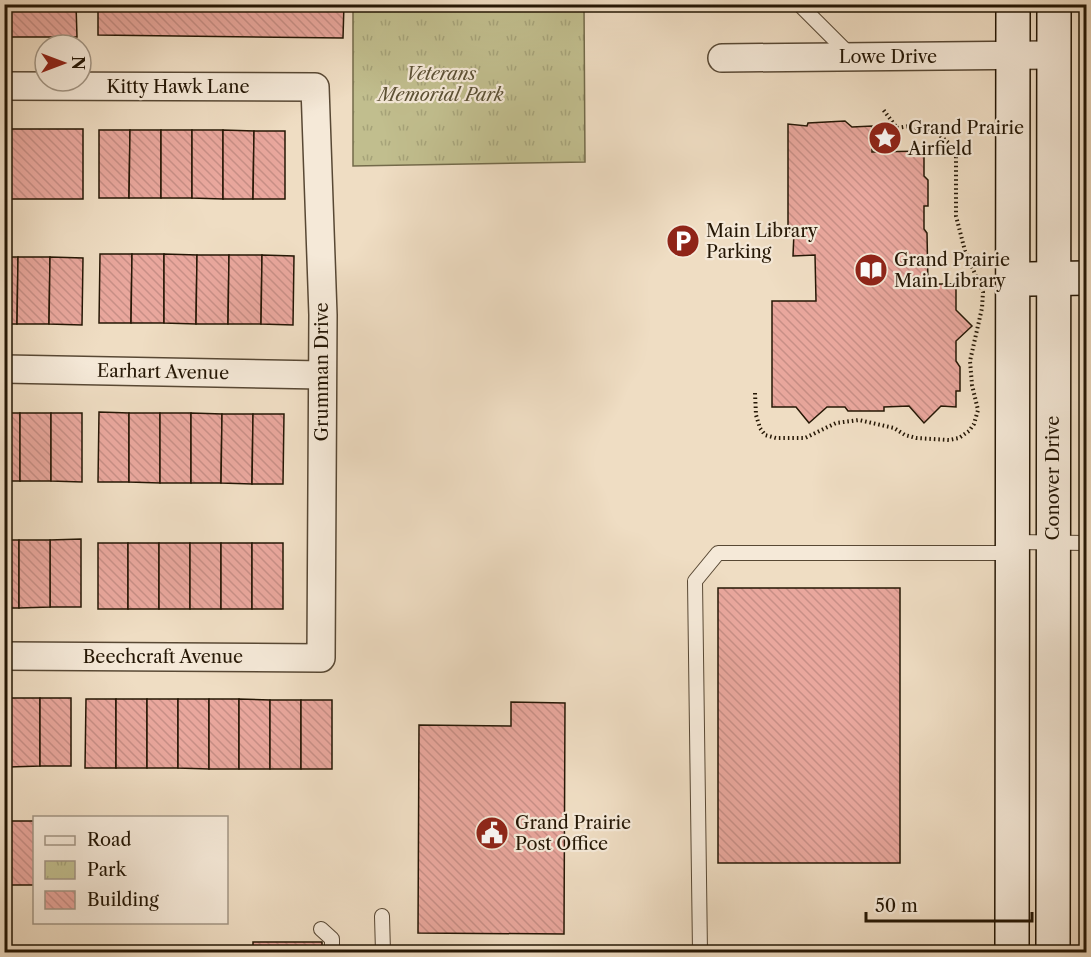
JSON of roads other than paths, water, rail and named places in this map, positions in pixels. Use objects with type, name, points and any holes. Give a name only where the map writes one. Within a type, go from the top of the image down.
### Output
[{"type":"street","points":[[1012,952],[1013,4]]},
{"type":"street","name":"Conover Drive","points":[[1053,952],[1054,4]]},
{"type":"street","name":"Lowe Drive","points":[[722,58],[1054,55]]},
{"type":"street","name":"Kitty Hawk Lane","points":[[4,86],[315,87]]},
{"type":"street","name":"Grumman Drive","points":[[315,87],[323,315],[321,658]]},
{"type":"street","points":[[1013,279],[1086,278]]},
{"type":"street","name":"Earhart Avenue","points":[[4,369],[322,375]]},
{"type":"street","name":"Beechcraft Avenue","points":[[4,656],[321,658]]},
{"type":"lane","points":[[799,4],[853,57]]},
{"type":"lane","points":[[700,952],[695,581],[718,553],[1013,548],[1053,542],[1086,543]]},
{"type":"lane","points":[[382,916],[383,952]]},
{"type":"lane","points":[[321,929],[332,939],[332,952]]},
{"type":"place","name":"Grand Prairie Airfield","points":[[885,138]]},
{"type":"place","name":"Main Library Parking","points":[[683,241]]},
{"type":"place","name":"Grand Prairie Main Library","points":[[871,270]]},
{"type":"place","name":"Grand Prairie Post Office","points":[[492,833]]},
{"type":"park label","name":"Veterans Memorial Park","points":[[441,84]]}]
